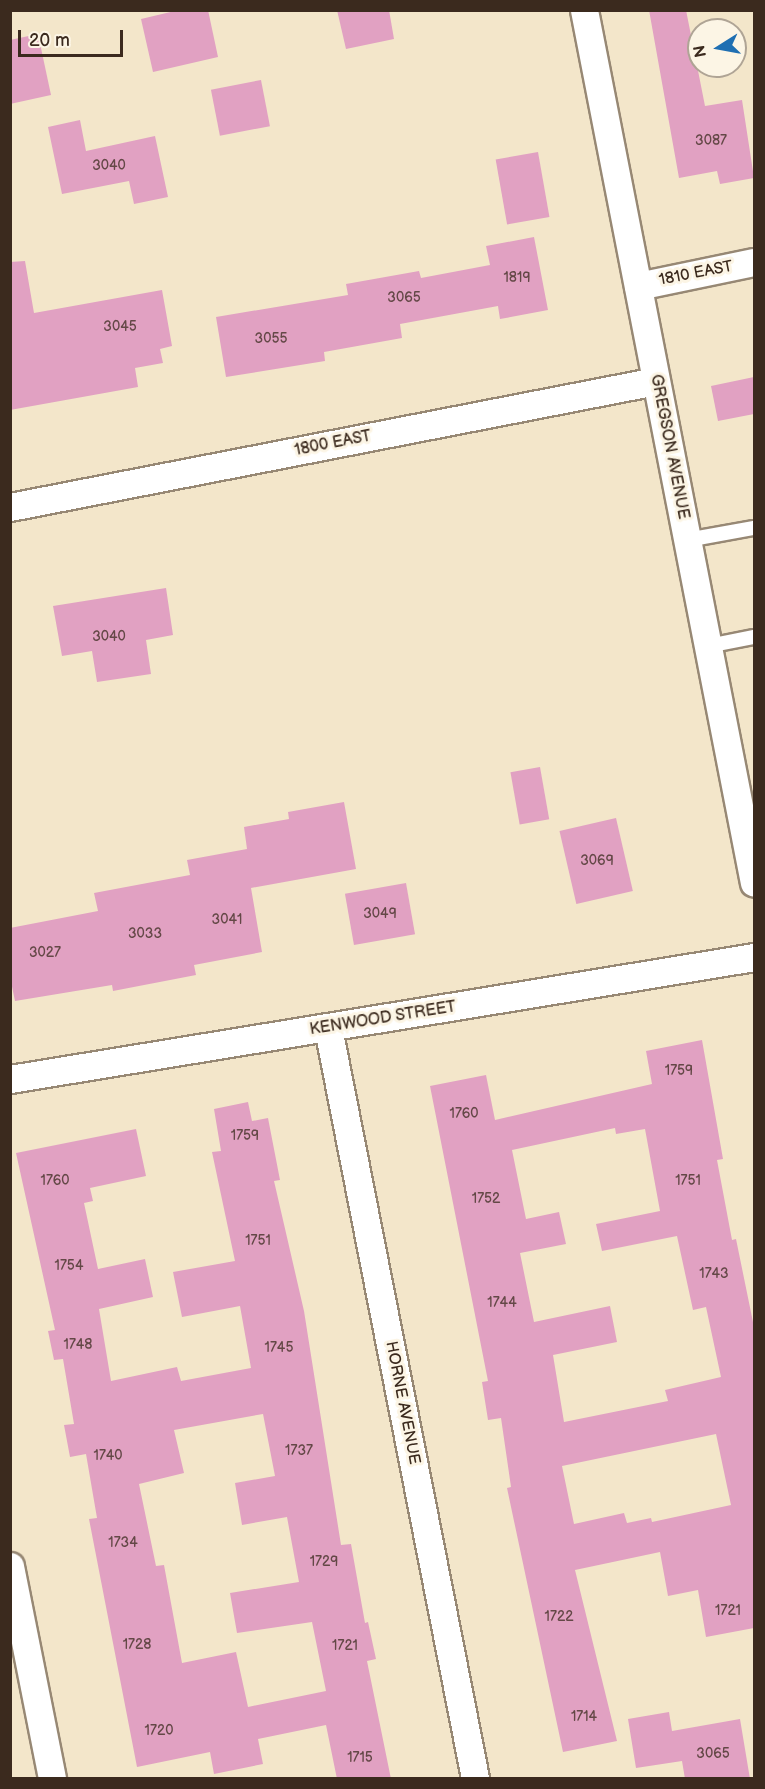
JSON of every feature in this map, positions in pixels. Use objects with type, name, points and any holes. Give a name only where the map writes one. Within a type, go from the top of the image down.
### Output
[{"type":"street","name":"GREGSON AVENUE","points":[[584,10],[754,883]]},
{"type":"street","name":"1810 EAST","points":[[638,286],[754,262]]},
{"type":"street","name":"1800 EAST","points":[[10,507],[656,381]]},
{"type":"street","name":"KENWOOD STREET","points":[[10,1079],[754,957]]},
{"type":"street","name":"HORNE AVENUE","points":[[328,1028],[475,1779]]},
{"type":"street","points":[[10,1566],[52,1779]]},
{"type":"lane","points":[[687,540],[754,528]]},
{"type":"lane","points":[[708,646],[754,637]]},
{"type":"building","points":[[179,10],[208,10],[218,57],[153,72],[141,19]]},
{"type":"building","points":[[337,10],[389,10],[394,39],[346,49]]},
{"type":"building","points":[[649,10],[686,10],[687,78],[699,78],[705,106],[742,100],[754,178],[720,184],[717,171],[679,178]]},
{"type":"building","points":[[38,34],[51,95],[10,104],[10,40]]},
{"type":"building","points":[[261,80],[270,126],[220,136],[211,90]]},
{"type":"building","points":[[80,120],[86,151],[155,136],[168,197],[134,204],[129,181],[62,194],[48,127]]},
{"type":"building","points":[[538,152],[549,217],[507,224],[496,159]]},
{"type":"building","points":[[534,237],[548,310],[500,319],[498,306],[400,324],[402,338],[324,352],[325,361],[226,377],[216,317],[348,295],[346,284],[419,271],[421,278],[490,265],[486,246]]},
{"type":"building","points":[[25,261],[34,313],[162,290],[172,346],[160,349],[163,363],[135,368],[138,387],[10,410],[10,262]]},
{"type":"building","points":[[754,377],[754,414],[718,421],[711,386]]},
{"type":"building","points":[[166,588],[173,635],[146,640],[151,674],[97,682],[92,651],[62,656],[53,606]]},
{"type":"building","points":[[540,767],[549,819],[520,824],[510,772]]},
{"type":"building","points":[[344,802],[356,869],[251,888],[262,952],[194,965],[196,975],[113,991],[112,985],[15,1001],[10,977],[10,928],[98,911],[94,893],[190,875],[187,860],[247,849],[244,827],[289,819],[288,812]]},
{"type":"building","points":[[616,818],[633,891],[576,904],[559,831]]},
{"type":"building","points":[[406,883],[415,934],[354,945],[345,894]]},
{"type":"building","points":[[702,1040],[723,1159],[717,1160],[732,1240],[736,1239],[754,1327],[754,1628],[706,1637],[698,1590],[668,1596],[660,1552],[575,1570],[617,1741],[563,1752],[507,1488],[511,1487],[501,1418],[488,1420],[482,1382],[488,1381],[430,1086],[486,1075],[495,1120],[652,1084],[646,1051]],"holes":[[[615,1128],[616,1134],[645,1129],[660,1211],[596,1224],[602,1251],[677,1236],[693,1310],[706,1307],[721,1377],[665,1390],[668,1401],[564,1422],[553,1355],[617,1342],[610,1306],[534,1322],[520,1253],[566,1244],[559,1212],[526,1219],[512,1150]],[[716,1434],[731,1505],[652,1522],[651,1518],[627,1523],[624,1513],[574,1524],[562,1466]]]},
{"type":"building","points":[[248,1102],[252,1121],[268,1118],[280,1180],[274,1181],[304,1311],[341,1545],[351,1544],[365,1623],[368,1622],[376,1659],[367,1661],[391,1779],[337,1779],[326,1725],[258,1739],[263,1764],[214,1774],[210,1752],[137,1767],[89,1519],[97,1518],[86,1454],[70,1457],[64,1425],[74,1424],[63,1359],[54,1360],[48,1331],[55,1330],[16,1153],[136,1129],[146,1176],[90,1188],[93,1201],[84,1203],[98,1269],[145,1259],[153,1297],[99,1309],[111,1381],[177,1367],[181,1381],[251,1368],[240,1306],[182,1317],[173,1272],[235,1261],[212,1152],[221,1151],[214,1109]],"holes":[[[263,1414],[275,1476],[235,1483],[242,1525],[287,1517],[299,1582],[230,1593],[237,1633],[312,1622],[326,1691],[248,1707],[236,1652],[182,1663],[164,1565],[156,1566],[139,1484],[184,1473],[174,1430]]]},
{"type":"building","points":[[669,1712],[672,1731],[740,1719],[750,1779],[685,1779],[682,1761],[636,1768],[628,1719]]}]
